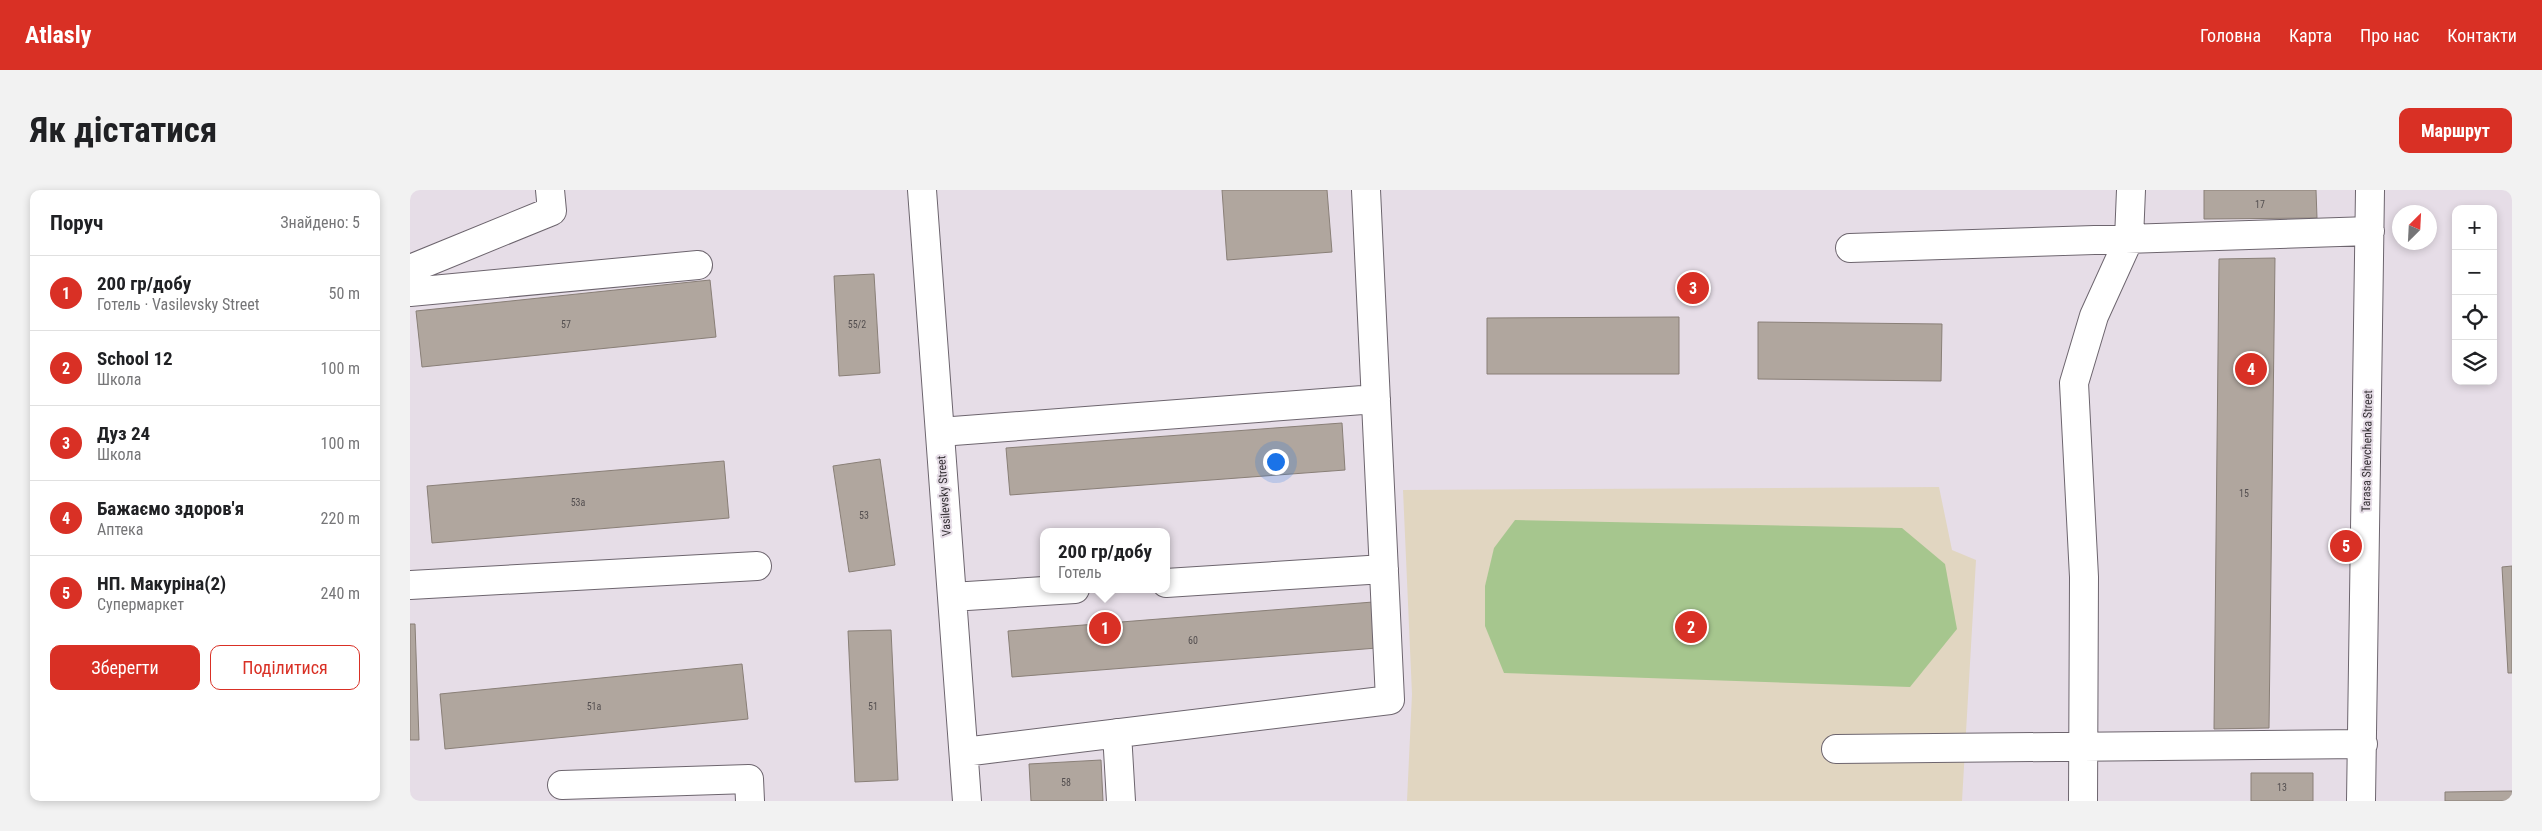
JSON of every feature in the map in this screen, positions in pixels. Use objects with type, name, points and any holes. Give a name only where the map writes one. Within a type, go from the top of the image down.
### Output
[{"type":"street","points":[[410,269],[552,211],[550,190]]},
{"type":"street","name":"Vasilevsky Street","points":[[922,190],[967,801]]},
{"type":"street","points":[[964,752],[1390,700],[1366,190]]},
{"type":"street","points":[[2083,801],[2084,577],[2074,383],[2094,316],[2129,239],[2131,190]]},
{"type":"street","name":"Tarasa Shevchenka Street","points":[[2361,801],[2370,190]]},
{"type":"street","points":[[1850,248],[2370,231]]},
{"type":"street","points":[[410,292],[698,266]]},
{"type":"street","points":[[940,432],[1376,399]]},
{"type":"street","points":[[410,585],[757,566]]},
{"type":"street","points":[[1170,583],[1384,569]]},
{"type":"street","points":[[952,597],[1040,591]]},
{"type":"street","points":[[1117,733],[1121,801]]},
{"type":"street","points":[[1836,749],[2084,745],[2362,744]]},
{"type":"street","points":[[562,785],[750,779],[750,801]]},
{"type":"shaded area","points":[[1939,487],[1952,550],[1976,560],[1962,801],[1407,801],[1412,694],[1403,490]]},
{"type":"green space","points":[[1515,520],[1902,528],[1945,564],[1957,629],[1910,687],[1504,673],[1485,626],[1485,586],[1494,548]]},
{"type":"building","points":[[1222,190],[1327,190],[1332,252],[1227,260]]},
{"type":"building","points":[[2204,190],[2316,190],[2317,218],[2204,219]]},
{"type":"building","points":[[2275,258],[2269,728],[2214,729],[2219,259]]},
{"type":"building","points":[[874,274],[880,373],[839,376],[834,276]]},
{"type":"building","points":[[710,280],[716,337],[422,367],[416,311]]},
{"type":"building","points":[[1679,317],[1679,374],[1487,374],[1487,318]]},
{"type":"building","points":[[1758,322],[1942,324],[1941,381],[1758,379]]},
{"type":"building","points":[[1342,423],[1345,470],[1010,495],[1006,448]]},
{"type":"building","points":[[880,459],[895,565],[849,572],[833,466]]},
{"type":"building","points":[[724,461],[729,518],[432,543],[427,486]]},
{"type":"building","points":[[2512,566],[2512,673],[2508,673],[2502,567]]},
{"type":"building","points":[[1373,602],[1377,648],[1012,677],[1008,631]]},
{"type":"building","points":[[410,624],[415,624],[419,740],[410,740]]},
{"type":"building","points":[[891,630],[898,780],[855,782],[848,631]]},
{"type":"building","points":[[742,664],[748,719],[445,749],[440,694]]},
{"type":"building","points":[[1101,760],[1103,801],[1031,801],[1029,764]]},
{"type":"building","points":[[2251,773],[2313,773],[2313,801],[2251,801]]},
{"type":"building","points":[[2512,791],[2512,801],[2445,801],[2445,792]]},
{"type":"place","name":"Дуз 24","points":[[1693,288]]},
{"type":"place","name":"Бажаємо здоров'я","points":[[2251,369]]},
{"type":"place","name":"НП. Макуріна(2)","points":[[2346,546]]},
{"type":"place","name":"School 12","points":[[1691,627]]},
{"type":"place","name":"200 гр/добу","points":[[1105,628]]}]
